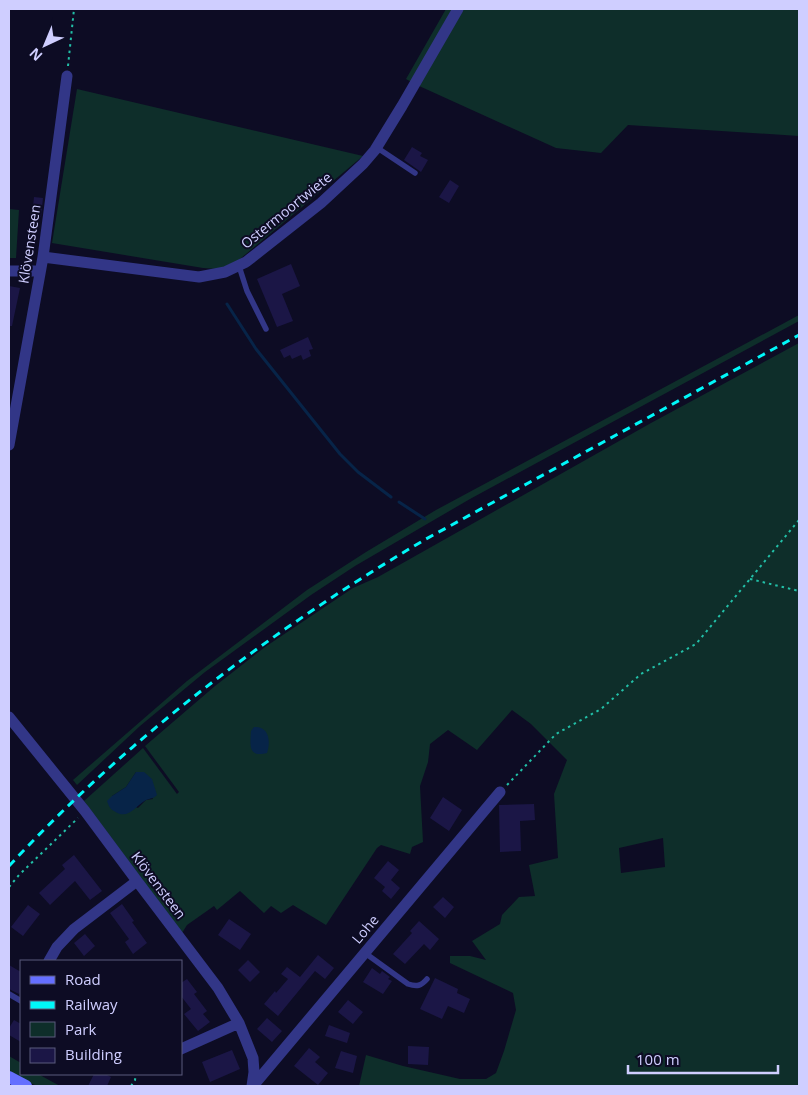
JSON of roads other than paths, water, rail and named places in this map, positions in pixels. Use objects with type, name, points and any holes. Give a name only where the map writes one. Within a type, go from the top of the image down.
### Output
[{"type":"main road","points":[[9,1077],[26,1086]]},
{"type":"street","name":"Ostermoortwiete","points":[[43,257],[199,277],[225,272],[246,262],[321,203],[363,164],[402,106],[458,9]]},
{"type":"street","name":"Klövensteen","points":[[9,445],[43,257],[67,76]]},
{"type":"street","points":[[9,271],[40,272]]},
{"type":"street","name":"Klövensteen","points":[[9,718],[85,811],[218,988],[239,1023],[253,1058],[253,1086]]},
{"type":"street","name":"Lohe","points":[[253,1086],[500,792]]},
{"type":"street","points":[[50,960],[57,947],[74,929],[137,881]]},
{"type":"street","points":[[182,1049],[239,1023]]},
{"type":"lane","points":[[376,147],[415,173]]},
{"type":"lane","points":[[239,266],[247,291],[266,330]]},
{"type":"lane","points":[[365,953],[408,984],[421,985],[427,979]]},
{"type":"lane","points":[[9,994],[20,1000]]},
{"type":"water","points":[[254,727],[263,729],[268,735],[267,753],[256,754],[253,752],[250,741],[251,731]]},
{"type":"water","points":[[136,772],[144,772],[152,779],[157,795],[127,813],[119,814],[109,807],[107,801],[126,787]]},
{"type":"waterway","points":[[227,304],[256,349],[340,454],[358,472],[391,497]]},
{"type":"waterway","points":[[399,502],[425,519]]},
{"type":"railway","points":[[9,866],[55,818],[154,729],[259,648],[313,610],[426,539],[799,335]]}]
